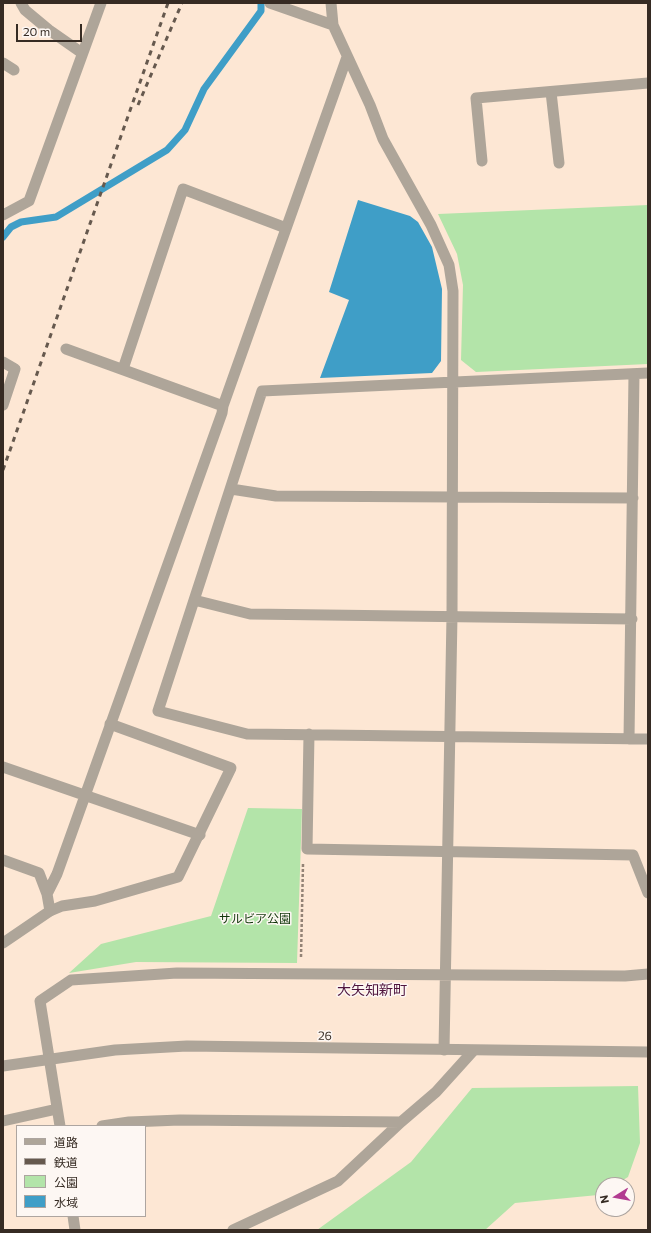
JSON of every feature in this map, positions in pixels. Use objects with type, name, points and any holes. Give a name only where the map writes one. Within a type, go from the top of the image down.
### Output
[{"type":"street","points":[[21,3],[25,10],[49,30],[82,53]]},
{"type":"street","points":[[3,215],[29,201],[100,3]]},
{"type":"street","points":[[271,3],[333,25]]},
{"type":"street","points":[[331,3],[333,25],[370,105],[383,138],[431,225],[449,265],[453,291],[451,497],[452,616],[444,1050]]},
{"type":"street","points":[[47,894],[56,874],[222,413],[223,406],[347,57]]},
{"type":"street","points":[[3,63],[14,70]]},
{"type":"street","points":[[482,161],[476,98],[648,83]]},
{"type":"street","points":[[551,92],[559,163]]},
{"type":"street","points":[[123,369],[183,190],[286,228]]},
{"type":"street","points":[[66,349],[223,406]]},
{"type":"street","points":[[3,362],[16,369],[3,405]]},
{"type":"street","points":[[648,373],[262,391],[158,711],[248,734],[648,739]]},
{"type":"street","points":[[629,739],[634,498],[634,374]]},
{"type":"street","points":[[231,489],[276,496],[634,498]]},
{"type":"street","points":[[194,600],[250,614],[632,619]]},
{"type":"street","points":[[3,943],[50,911],[62,906],[95,901],[178,877],[200,834],[231,768],[110,724]]},
{"type":"street","points":[[309,734],[307,849],[633,855],[648,893]]},
{"type":"street","points":[[3,767],[84,796],[200,834]]},
{"type":"street","points":[[3,860],[39,873],[47,894],[50,911]]},
{"type":"street","points":[[60,1125],[40,1001],[71,980],[177,973],[445,976],[625,976],[648,974]]},
{"type":"street","name":"26","points":[[3,1066],[115,1050],[187,1046],[472,1051],[648,1052]]},
{"type":"street","points":[[233,1230],[338,1181],[401,1122],[436,1092],[472,1051]]},
{"type":"street","points":[[3,1121],[57,1109]]},
{"type":"street","points":[[111,1125],[156,1120],[401,1122]]},
{"type":"street","points":[[73,1217],[75,1230]]},
{"type":"path","points":[[300,974],[303,860],[307,849]]},
{"type":"green space","points":[[648,205],[648,364],[476,372],[461,360],[463,285],[457,254],[438,214]]},
{"type":"green space","name":"サルビア公園","points":[[248,808],[302,809],[297,963],[136,962],[69,973],[101,944],[211,916]]},
{"type":"green space","points":[[638,1086],[640,1143],[628,1177],[595,1177],[595,1195],[515,1203],[485,1230],[317,1230],[411,1162],[472,1088]]},
{"type":"water","points":[[358,200],[410,216],[418,222],[432,247],[442,289],[441,361],[432,373],[320,378],[349,300],[329,292]]},
{"type":"waterway","points":[[3,237],[11,227],[21,222],[56,217],[167,150],[185,130],[204,89],[261,11],[261,3]]},
{"type":"railway","points":[[3,470],[168,3]]},
{"type":"railway","points":[[138,105],[182,3]]},
{"type":"district","name":"大矢知新町","points":[[372,990]]}]
